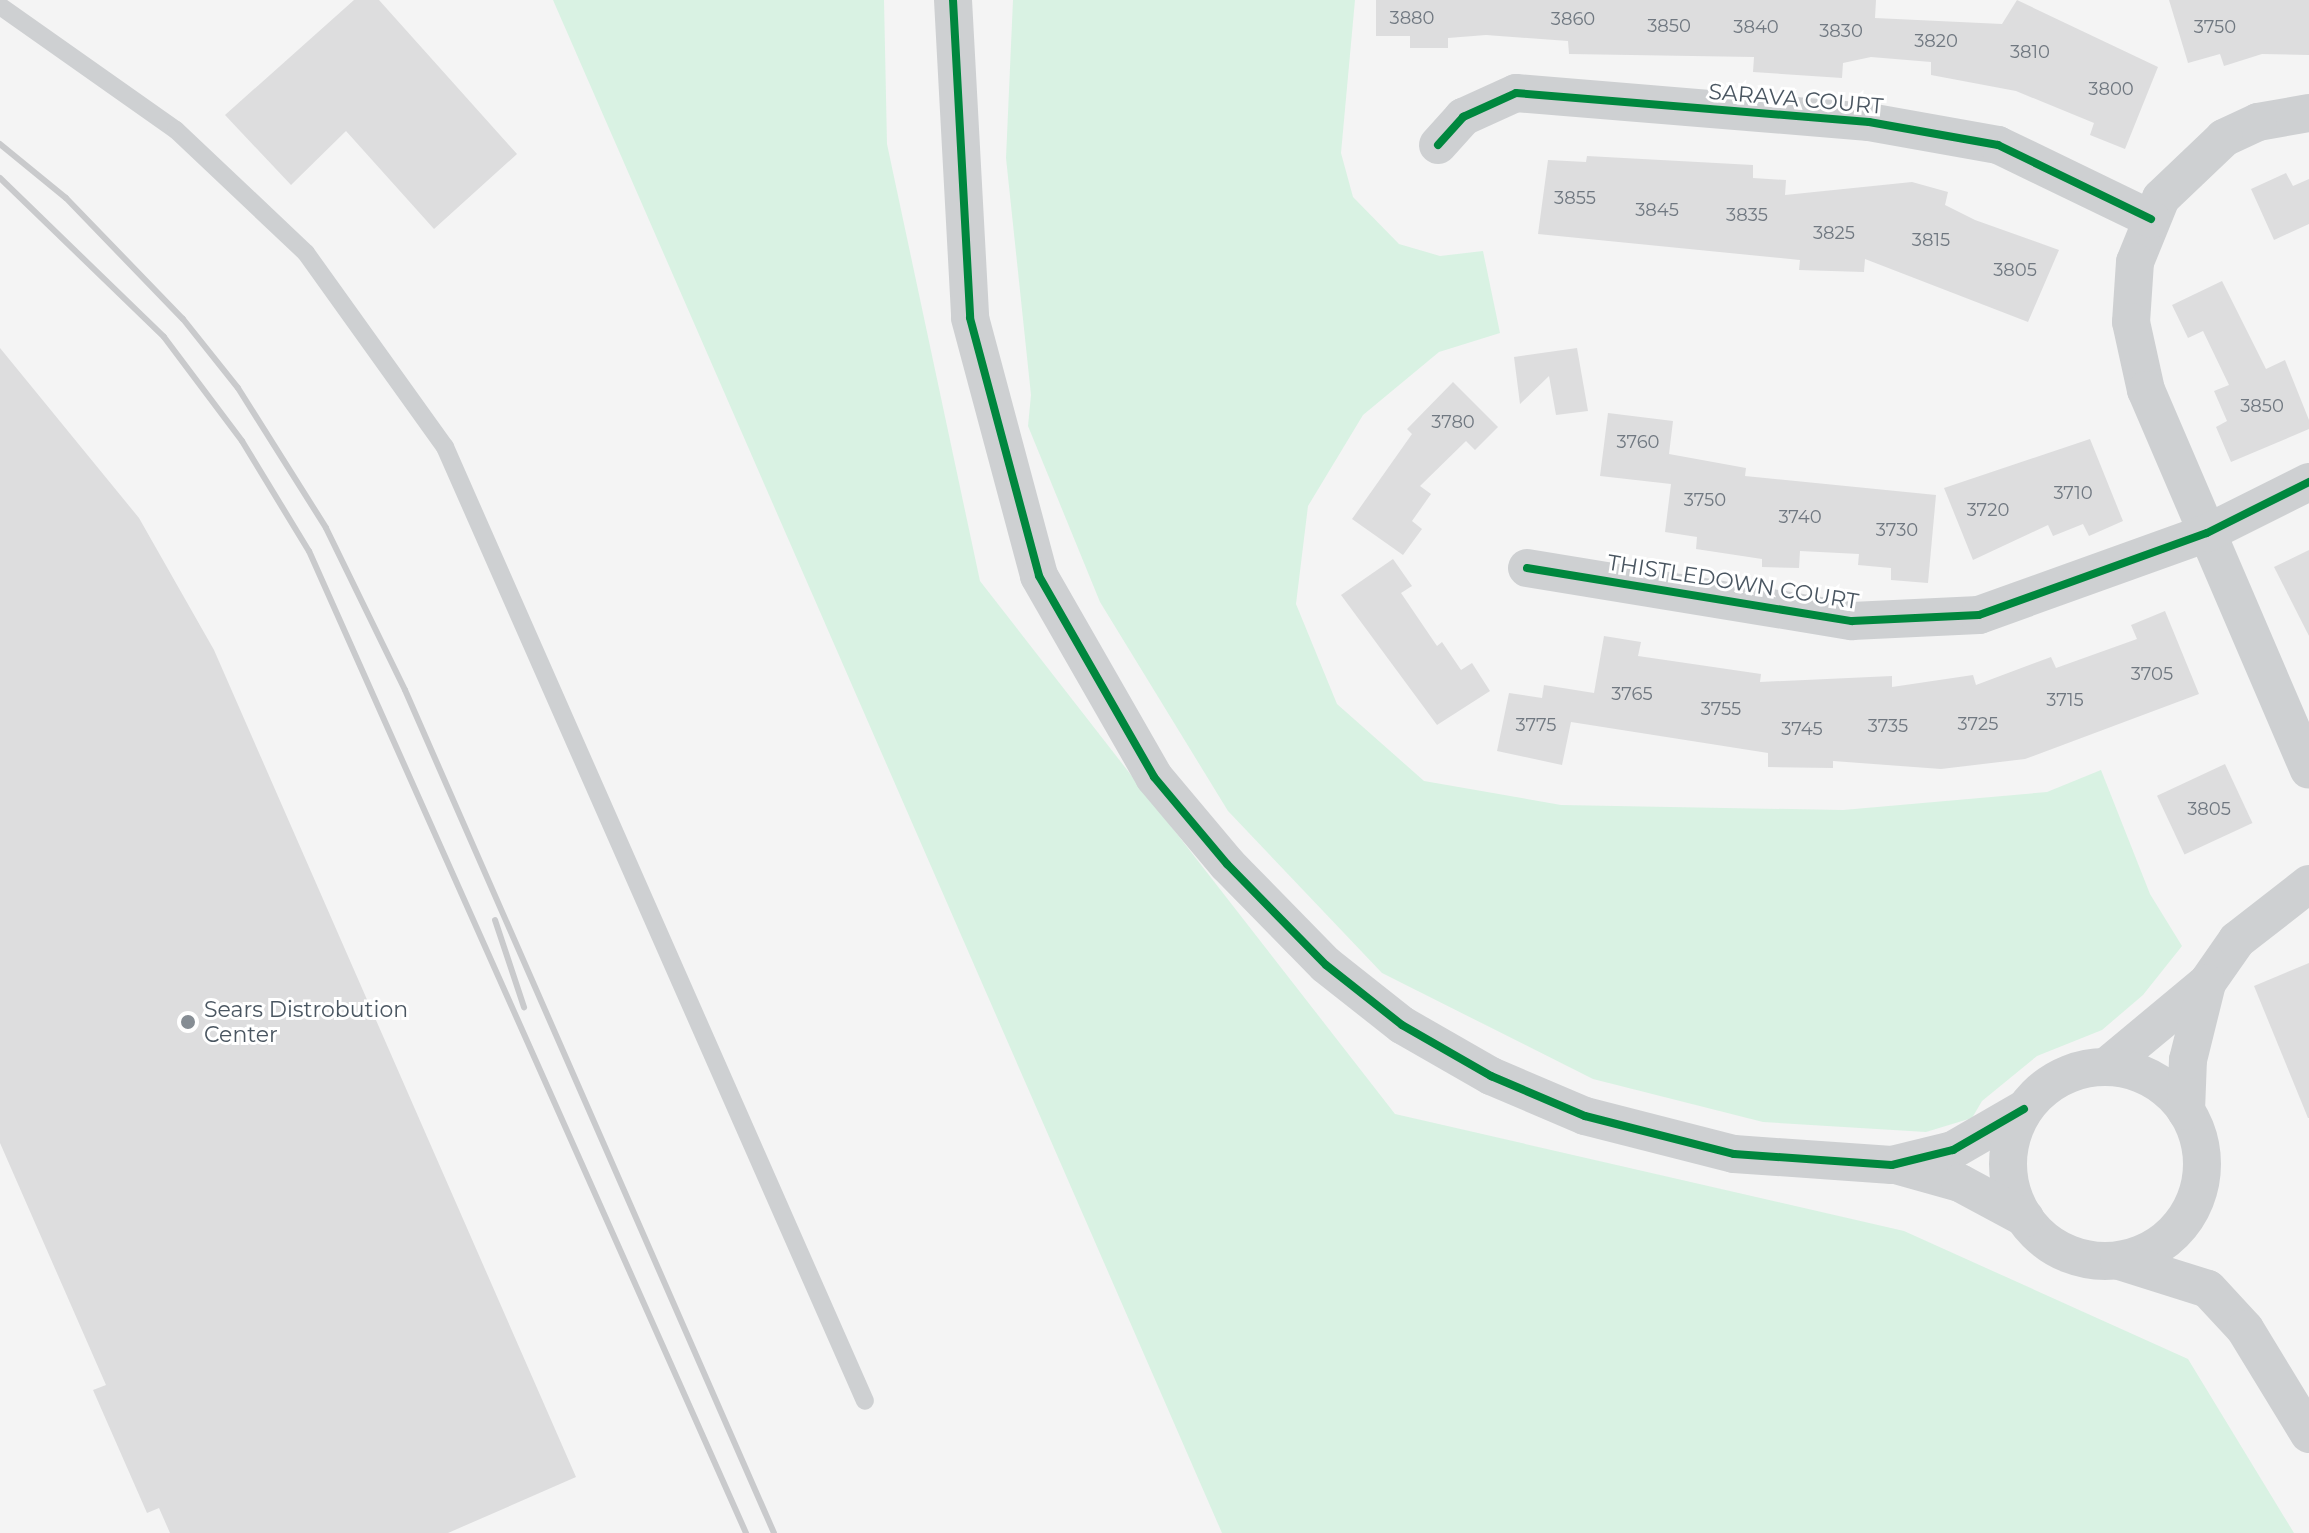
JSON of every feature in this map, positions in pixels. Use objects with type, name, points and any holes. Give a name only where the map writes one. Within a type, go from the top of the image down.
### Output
[{"type":"street","points":[[953,0],[970,318],[998,439],[1039,576],[1154,777],[1326,965],[1402,1025],[1491,1076],[1669,1141],[1828,1165],[1892,1165],[1953,1150],[2024,1109],[2075,1071],[2107,1066],[2152,1079],[2186,1111],[2199,1141],[2194,1204],[2208,1289]]},
{"type":"street","name":"SARAVA COURT","points":[[1438,145],[1463,117],[1516,93],[1869,122],[1998,145],[2151,219]]},
{"type":"street","points":[[2309,113],[2258,122],[2224,138],[2190,166],[2151,219],[2135,262],[2131,322],[2146,390],[2309,770]]},
{"type":"street","name":"THISTLEDOWN COURT","points":[[1527,568],[1852,621],[1926,621],[2029,601],[2207,533],[2309,482]]},
{"type":"street","points":[[2107,1066],[2207,983],[2237,940],[2309,884]]},
{"type":"street","points":[[2186,1111],[2188,1060],[2207,983]]},
{"type":"street","points":[[2024,1109],[2008,1171],[2025,1218]]},
{"type":"street","points":[[1892,1165],[1960,1183],[2025,1218],[2058,1249],[2119,1261],[2208,1289],[2245,1329],[2309,1434]]},
{"type":"street","points":[[2119,1261],[2159,1244],[2194,1204]]},
{"type":"lane","points":[[0,6],[176,130],[306,253],[445,447],[865,1401]]},
{"type":"green space","points":[[553,0],[884,0],[887,144],[980,581],[1395,1114],[1904,1231],[2188,1359],[2294,1533],[1222,1533]]},
{"type":"green space","points":[[1013,0],[1355,0],[1341,153],[1353,197],[1399,244],[1440,256],[1483,251],[1500,333],[1439,352],[1363,415],[1308,506],[1296,604],[1337,704],[1424,781],[1561,805],[1843,810],[2047,792],[2101,770],[2150,894],[2182,946],[2143,995],[2102,1030],[2037,1056],[1982,1101],[1972,1118],[1926,1132],[1763,1122],[1593,1079],[1382,973],[1228,811],[1100,602],[1028,426],[1031,395],[1006,158]]},
{"type":"building","points":[[354,0],[379,0],[517,154],[434,229],[346,131],[291,185],[225,115]]},
{"type":"building","points":[[1376,0],[1876,0],[1875,18],[2002,24],[2017,0],[2158,67],[2125,149],[2090,135],[2094,123],[2016,91],[1931,75],[1931,62],[1871,57],[1843,63],[1842,78],[1753,72],[1754,57],[1569,54],[1568,41],[1486,35],[1448,38],[1448,48],[1410,48],[1410,36],[1376,36]]},
{"type":"building","points":[[2169,0],[2309,0],[2309,55],[2262,54],[2224,66],[2220,54],[2188,63]]},
{"type":"building","points":[[1587,156],[1753,165],[1753,178],[1786,180],[1785,195],[1912,182],[1948,192],[1945,205],[1975,220],[2059,250],[2028,322],[1865,259],[1864,272],[1799,270],[1800,260],[1538,234],[1548,160],[1586,162]]},
{"type":"building","points":[[2286,173],[2293,186],[2309,179],[2309,224],[2274,240],[2251,189]]},
{"type":"building","points":[[2222,281],[2266,369],[2285,360],[2309,420],[2309,429],[2231,462],[2216,427],[2227,421],[2214,391],[2229,385],[2203,331],[2188,338],[2172,305]]},
{"type":"building","name":"Sears Distrobution Center","points":[[0,348],[139,518],[214,650],[576,1477],[448,1533],[170,1533],[159,1508],[147,1513],[93,1390],[106,1385],[0,1143]]},
{"type":"building","points":[[1577,348],[1588,411],[1556,415],[1549,376],[1520,404],[1514,357]]},
{"type":"building","points":[[1453,382],[1498,427],[1475,450],[1466,441],[1420,486],[1431,494],[1412,521],[1422,529],[1403,555],[1352,519],[1412,434],[1407,429]]},
{"type":"building","points":[[1608,413],[1673,421],[1669,454],[1746,468],[1745,476],[1936,495],[1928,583],[1891,580],[1891,568],[1858,565],[1859,554],[1800,551],[1799,568],[1762,567],[1762,559],[1696,549],[1697,537],[1665,532],[1671,484],[1600,476]]},
{"type":"building","points":[[2090,439],[2123,521],[2089,536],[2083,524],[2053,536],[2048,525],[1973,560],[1944,488]]},
{"type":"building","points":[[2309,550],[2309,636],[2274,567]]},
{"type":"building","points":[[1393,559],[1412,586],[1401,593],[1437,646],[1442,642],[1461,670],[1472,663],[1490,691],[1437,725],[1341,595]]},
{"type":"building","points":[[2165,611],[2199,694],[2025,759],[1941,769],[1833,761],[1833,768],[1768,767],[1768,753],[1571,722],[1562,765],[1497,751],[1509,693],[1542,698],[1544,685],[1594,693],[1604,636],[1641,642],[1638,656],[1761,674],[1760,682],[1892,676],[1892,687],[1973,675],[1976,685],[2051,657],[2056,668],[2137,639],[2131,625]]},
{"type":"building","points":[[2225,764],[2252,823],[2184,855],[2157,796]]},
{"type":"building","points":[[2309,963],[2309,1118],[2308,1118],[2254,986]]},
{"type":"railway","points":[[0,144],[66,198],[183,319],[238,388],[326,528],[405,690],[774,1533]]},
{"type":"railway","points":[[0,178],[164,337],[242,441],[309,551],[746,1533]]},
{"type":"railway","points":[[495,920],[524,1007]]},
{"type":"cycle path","points":[[953,0],[970,318],[1039,576],[1154,777],[1227,864],[1326,965],[1402,1025],[1491,1076],[1585,1116],[1734,1154],[1892,1165],[1953,1150],[2024,1109]]},
{"type":"cycle path","points":[[1438,145],[1463,117],[1516,93],[1869,122],[1998,145],[2151,219]]},
{"type":"cycle path","points":[[1527,568],[1852,621],[1979,615],[2207,533],[2309,482]]},
{"type":"place","name":"Sears Distrobution Center","points":[[188,1022]]}]
